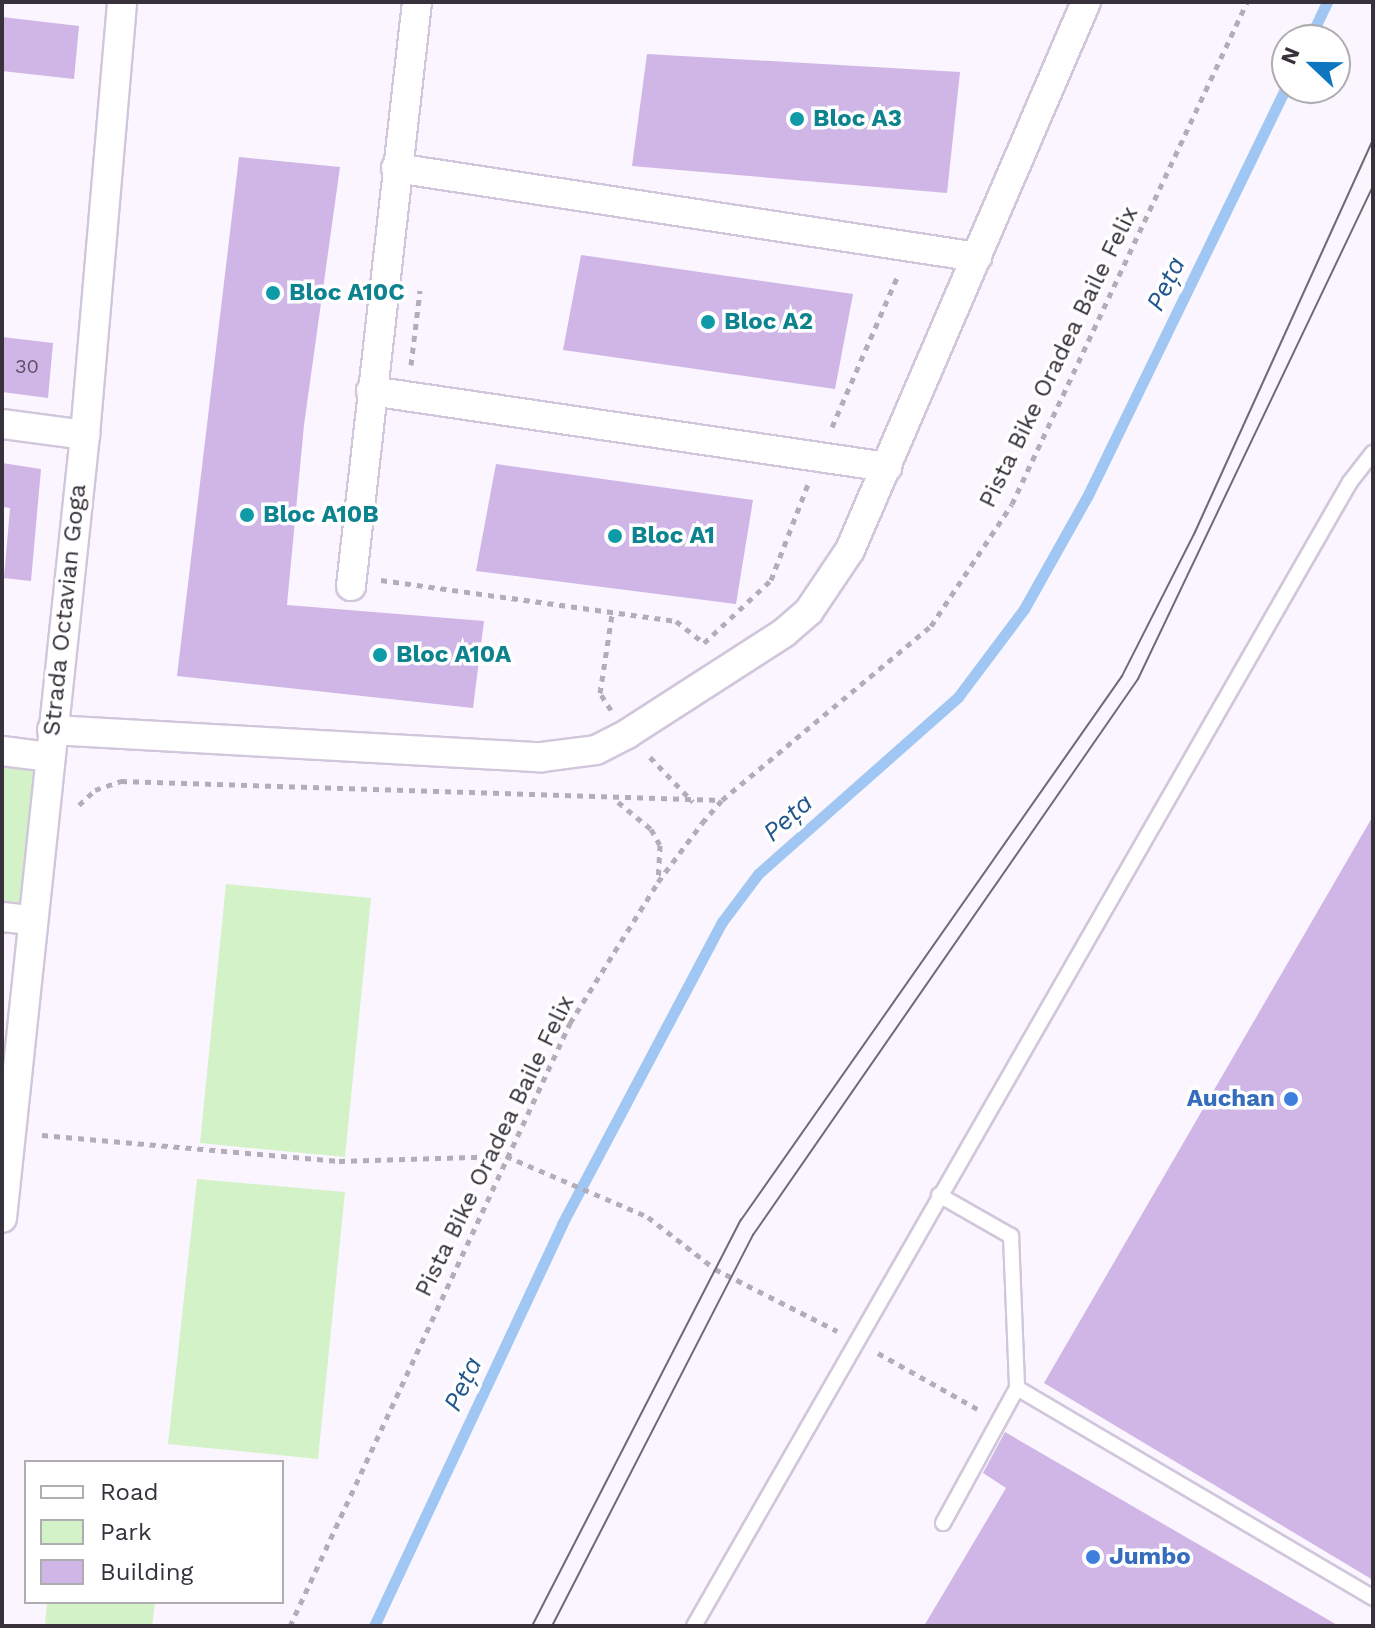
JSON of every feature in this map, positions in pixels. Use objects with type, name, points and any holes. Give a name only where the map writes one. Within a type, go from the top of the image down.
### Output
[{"type":"street","name":"Strada Octavian Goga","points":[[2,1218],[30,920],[85,435],[122,2]]},
{"type":"street","points":[[352,581],[417,2]]},
{"type":"street","points":[[2,751],[51,743],[542,757],[596,750],[733,666],[809,611],[850,550],[1086,2]]},
{"type":"street","points":[[396,168],[977,257]]},
{"type":"street","points":[[371,391],[887,467]]},
{"type":"street","points":[[2,424],[85,435]]},
{"type":"street","points":[[2,917],[30,920]]},
{"type":"lane","points":[[694,1626],[1350,482],[1373,453]]},
{"type":"lane","points":[[939,1195],[1011,1236],[1017,1388],[943,1523]]},
{"type":"lane","points":[[1017,1388],[1373,1598]]},
{"type":"path","name":"Pista Bike Oradea Baile Felix","points":[[290,1626],[570,1023],[658,882],[722,800],[931,626],[1012,504],[1247,2]]},
{"type":"path","points":[[352,581],[676,621],[733,666]]},
{"type":"path","points":[[75,817],[79,804],[95,790],[121,781],[614,800],[722,800]]},
{"type":"path","points":[[614,800],[651,829],[660,845],[658,882]]},
{"type":"path","points":[[10,1132],[339,1161],[506,1156],[648,1217],[715,1269],[857,1341],[999,1421]]},
{"type":"green space","points":[[2,751],[49,757],[30,920],[2,917]]},
{"type":"green space","points":[[226,884],[371,898],[345,1157],[200,1143]]},
{"type":"green space","points":[[197,1179],[345,1192],[318,1459],[168,1444]]},
{"type":"green space","points":[[47,1604],[155,1604],[152,1626],[45,1626]]},
{"type":"building","points":[[2,17],[79,26],[74,79],[2,71]]},
{"type":"building","name":"Bloc A3","points":[[647,54],[960,72],[947,193],[632,166]]},
{"type":"building","points":[[239,157],[340,167],[304,425],[287,605],[484,621],[473,708],[177,676]]},
{"type":"building","name":"Bloc A2","points":[[581,255],[853,294],[835,389],[563,350]]},
{"type":"building","points":[[2,337],[53,343],[48,398],[2,392]]},
{"type":"building","points":[[2,463],[41,469],[31,581],[4,578],[10,508],[2,507]]},
{"type":"building","name":"Bloc A1","points":[[496,464],[753,500],[736,604],[476,571]]},
{"type":"building","name":"Auchan","points":[[1373,816],[1373,1580],[1044,1383]]},
{"type":"building","name":"Jumbo","points":[[1005,1432],[1339,1626],[924,1626],[1006,1488],[983,1473]]},
{"type":"waterway","name":"Peța","points":[[1317,24],[1327,2]]},
{"type":"waterway","name":"Peța","points":[[374,1626],[562,1224],[722,922],[758,874],[958,697],[1024,609],[1088,495],[1278,104]]},
{"type":"tram line","points":[[532,1626],[741,1220],[1122,676],[1195,532],[1373,140]]},
{"type":"tram line","points":[[552,1626],[753,1235],[1138,679],[1373,186]]},
{"type":"place","name":"Bloc A3","points":[[797,119]]},
{"type":"place","name":"Bloc A10C","points":[[273,293]]},
{"type":"place","name":"Bloc A2","points":[[708,322]]},
{"type":"place","name":"Bloc A10B","points":[[247,515]]},
{"type":"place","name":"Bloc A1","points":[[615,536]]},
{"type":"place","name":"Bloc A10A","points":[[380,655]]},
{"type":"place","name":"Auchan","points":[[1291,1099]]},
{"type":"place","name":"Jumbo","points":[[1093,1557]]}]
